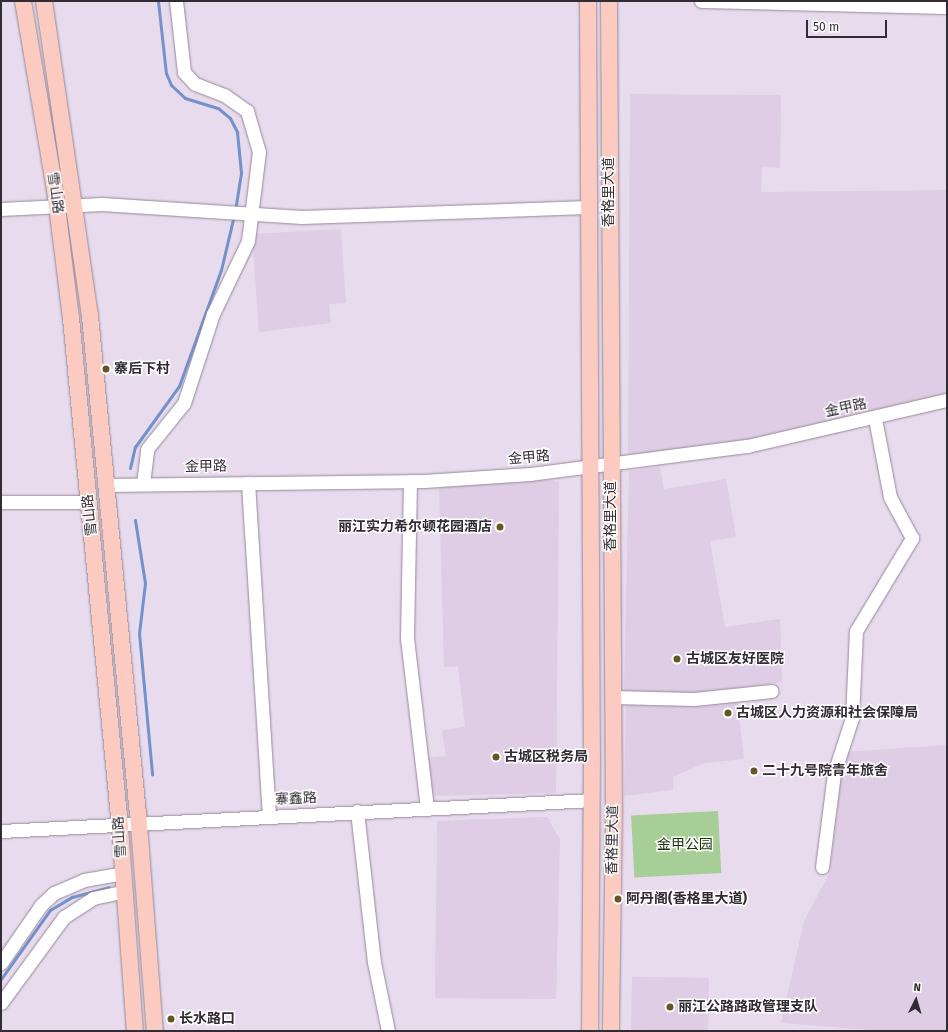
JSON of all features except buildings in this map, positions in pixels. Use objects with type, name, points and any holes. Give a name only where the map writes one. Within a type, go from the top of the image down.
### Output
[{"type":"main road","name":"雪山路","points":[[23,1],[57,207],[88,502],[119,824],[135,1031]]},
{"type":"main road","name":"雪山路","points":[[44,1],[76,206],[106,485],[139,823],[155,1031]]},
{"type":"main road","name":"香格里大道","points":[[588,1],[592,800],[590,1031]]},
{"type":"main road","name":"香格里大道","points":[[609,1],[613,697],[611,1031]]},
{"type":"street","points":[[143,484],[148,449],[190,392],[213,314],[244,251],[252,216],[259,152],[252,122],[247,111],[232,99],[194,84],[186,76],[181,62],[176,1]]},
{"type":"street","points":[[700,1],[905,4],[947,7]]},
{"type":"street","points":[[1,209],[76,206],[151,206],[252,216],[588,207]]},
{"type":"street","name":"金甲路","points":[[106,485],[410,481],[611,465],[747,446],[875,418],[947,400]]},
{"type":"street","points":[[822,867],[834,773],[852,718],[856,631],[912,538],[890,497],[875,418]]},
{"type":"street","points":[[410,481],[407,638],[427,808]]},
{"type":"street","points":[[248,483],[269,816]]},
{"type":"street","points":[[1,502],[88,502]]},
{"type":"street","points":[[613,697],[694,699],[772,692]]},
{"type":"street","name":"寨鑫路","points":[[1,831],[357,811],[592,800]]},
{"type":"street","points":[[357,811],[374,962],[388,1031]]},
{"type":"street","points":[[1,963],[41,905],[54,894],[84,880],[123,873]]},
{"type":"street","points":[[1,1003],[64,916],[93,898],[124,891]]},
{"type":"shaded area","points":[[630,94],[781,95],[780,168],[762,167],[761,192],[947,190],[947,395],[805,430],[719,445],[628,456]]},
{"type":"shaded area","points":[[341,229],[346,303],[329,304],[331,323],[259,332],[252,234]]},
{"type":"shaded area","points":[[660,467],[664,489],[726,479],[736,537],[710,541],[725,627],[780,619],[782,682],[704,693],[624,692],[629,471]]},
{"type":"shaded area","points":[[547,480],[559,482],[556,793],[433,796],[428,758],[446,756],[442,730],[465,727],[458,666],[444,667],[439,486]]},
{"type":"shaded area","points":[[737,700],[744,759],[704,763],[673,777],[673,790],[624,796],[626,705],[668,706]]},
{"type":"shaded area","points":[[946,745],[947,1031],[883,1031],[781,1023],[804,921],[830,872],[844,752]]},
{"type":"shaded area","points":[[547,817],[560,839],[556,999],[435,998],[437,821]]},
{"type":"shaded area","name":"丽江公路路政管理支队","points":[[632,977],[709,978],[708,1031],[631,1030]]},
{"type":"green space","name":"金甲公园","points":[[718,811],[721,873],[634,877],[631,816]]},
{"type":"waterway","points":[[158,1],[166,73],[171,85],[185,98],[218,108],[230,118],[237,132],[241,173],[235,210]]},
{"type":"waterway","points":[[130,468],[135,447],[179,386],[221,270],[234,215]]},
{"type":"waterway","points":[[135,520],[145,583],[139,633],[152,774]]},
{"type":"waterway","points":[[1,979],[50,910],[72,897],[109,887]]},
{"type":"place","name":"寨后下村","points":[[106,369]]},
{"type":"place","name":"丽江实力希尔顿花园酒店","points":[[500,527]]},
{"type":"place","name":"古城区友好医院","points":[[677,659]]},
{"type":"place","name":"古城区人力资源和社会保障局","points":[[728,713]]},
{"type":"place","name":"古城区税务局","points":[[496,757]]},
{"type":"place","name":"二十九号院青年旅舍","points":[[754,771]]},
{"type":"place","name":"阿丹阁(香格里大道)","points":[[618,899]]},
{"type":"place","name":"丽江公路路政管理支队","points":[[670,1007]]},
{"type":"place","name":"长水路口","points":[[171,1019]]}]
